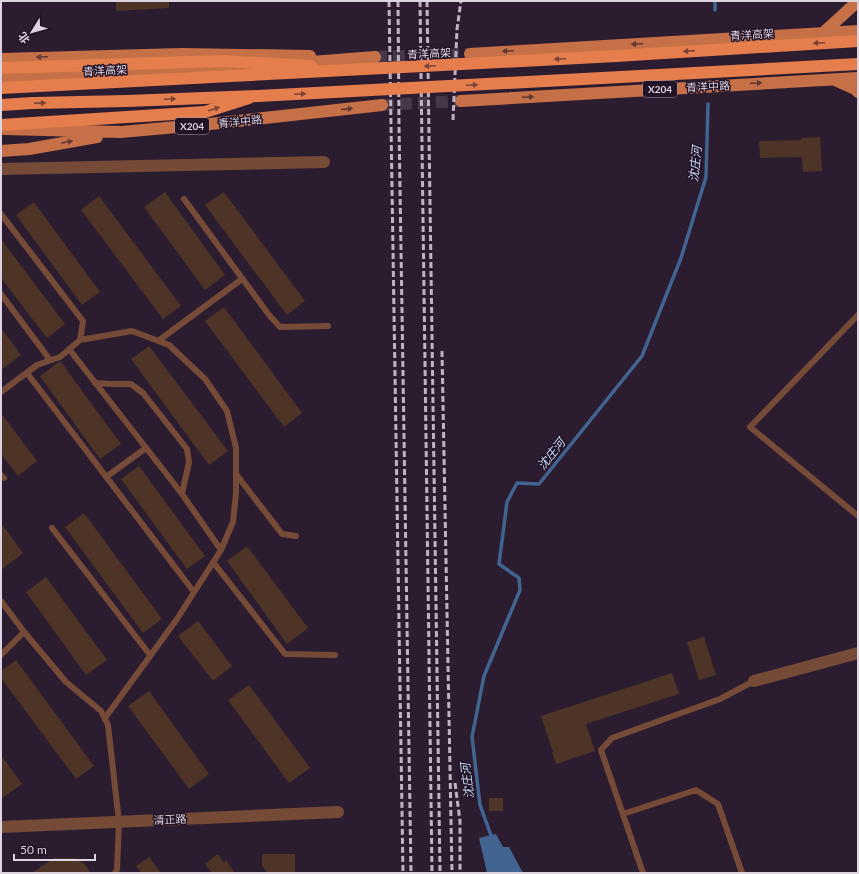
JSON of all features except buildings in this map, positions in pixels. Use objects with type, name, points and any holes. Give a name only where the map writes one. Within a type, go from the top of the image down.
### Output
[{"type":"highway","name":"青洋高架","points":[[1,88],[374,69],[858,41]]},
{"type":"highway","points":[[1,68],[222,61],[374,69]]},
{"type":"highway","points":[[1,105],[258,96],[858,64]]},
{"type":"highway","points":[[1,125],[205,112],[258,96]]},
{"type":"main road","points":[[822,34],[858,1]]},
{"type":"main road","points":[[470,54],[858,31]]},
{"type":"main road","points":[[1,59],[182,54],[375,57],[165,73],[1,79]]},
{"type":"main road","name":"青洋中路","points":[[461,101],[858,78]]},
{"type":"main road","points":[[832,79],[856,89],[858,92]]},
{"type":"main road","name":"青洋中路","points":[[1,129],[121,132],[210,124],[382,105]]},
{"type":"main road","points":[[1,151],[29,149],[121,132]]},
{"type":"street","points":[[1,169],[324,162]]},
{"type":"street","points":[[754,681],[858,653]]},
{"type":"street","name":"清正路","points":[[1,827],[338,812]]},
{"type":"lane","points":[[184,199],[242,279],[280,327],[328,326]]},
{"type":"lane","points":[[1,214],[83,321],[80,340]]},
{"type":"lane","points":[[158,341],[242,279]]},
{"type":"lane","points":[[1,294],[50,360]]},
{"type":"lane","points":[[858,315],[750,426],[858,516]]},
{"type":"lane","points":[[1,392],[37,365],[60,357],[80,340],[132,331],[169,345],[205,379],[227,411],[236,448],[236,493],[233,522],[221,550],[177,619],[105,718]]},
{"type":"lane","points":[[69,349],[182,494],[221,550]]},
{"type":"lane","points":[[27,373],[194,592]]},
{"type":"lane","points":[[95,383],[132,384],[143,393],[187,449],[189,462],[182,494]]},
{"type":"lane","points":[[106,477],[146,448]]},
{"type":"lane","points":[[236,474],[282,534],[296,536]]},
{"type":"lane","points":[[52,528],[150,655]]},
{"type":"lane","points":[[213,562],[285,654],[335,655]]},
{"type":"lane","points":[[1,601],[24,632],[66,682],[101,711],[108,725],[119,822],[117,869],[115,873]]},
{"type":"lane","points":[[1,655],[24,632]]},
{"type":"lane","points":[[643,873],[601,750],[612,738],[720,699],[754,681]]},
{"type":"lane","points":[[623,814],[696,790],[718,804],[742,873]]},
{"type":"water","points":[[496,834],[503,847],[509,847],[523,873],[487,873],[479,838]]},
{"type":"waterway","name":"沈庄河","points":[[715,1],[715,10]]},
{"type":"waterway","name":"沈庄河","points":[[492,838],[480,805],[472,737],[484,676],[520,590],[519,578],[499,564],[507,502],[517,483],[539,484],[642,356],[681,258],[706,177],[708,104]]},
{"type":"tunnel","points":[[375,57],[470,54]]},
{"type":"tunnel","points":[[382,105],[461,101]]},
{"type":"railway","points":[[389,1],[403,873]]},
{"type":"railway","points":[[398,1],[411,873]]},
{"type":"railway","points":[[420,1],[432,873]]},
{"type":"railway","points":[[427,1],[440,873]]},
{"type":"railway","points":[[453,120],[457,29],[461,1]]},
{"type":"railway","points":[[442,351],[452,873]]},
{"type":"railway","points":[[455,783],[460,821],[460,873]]}]
